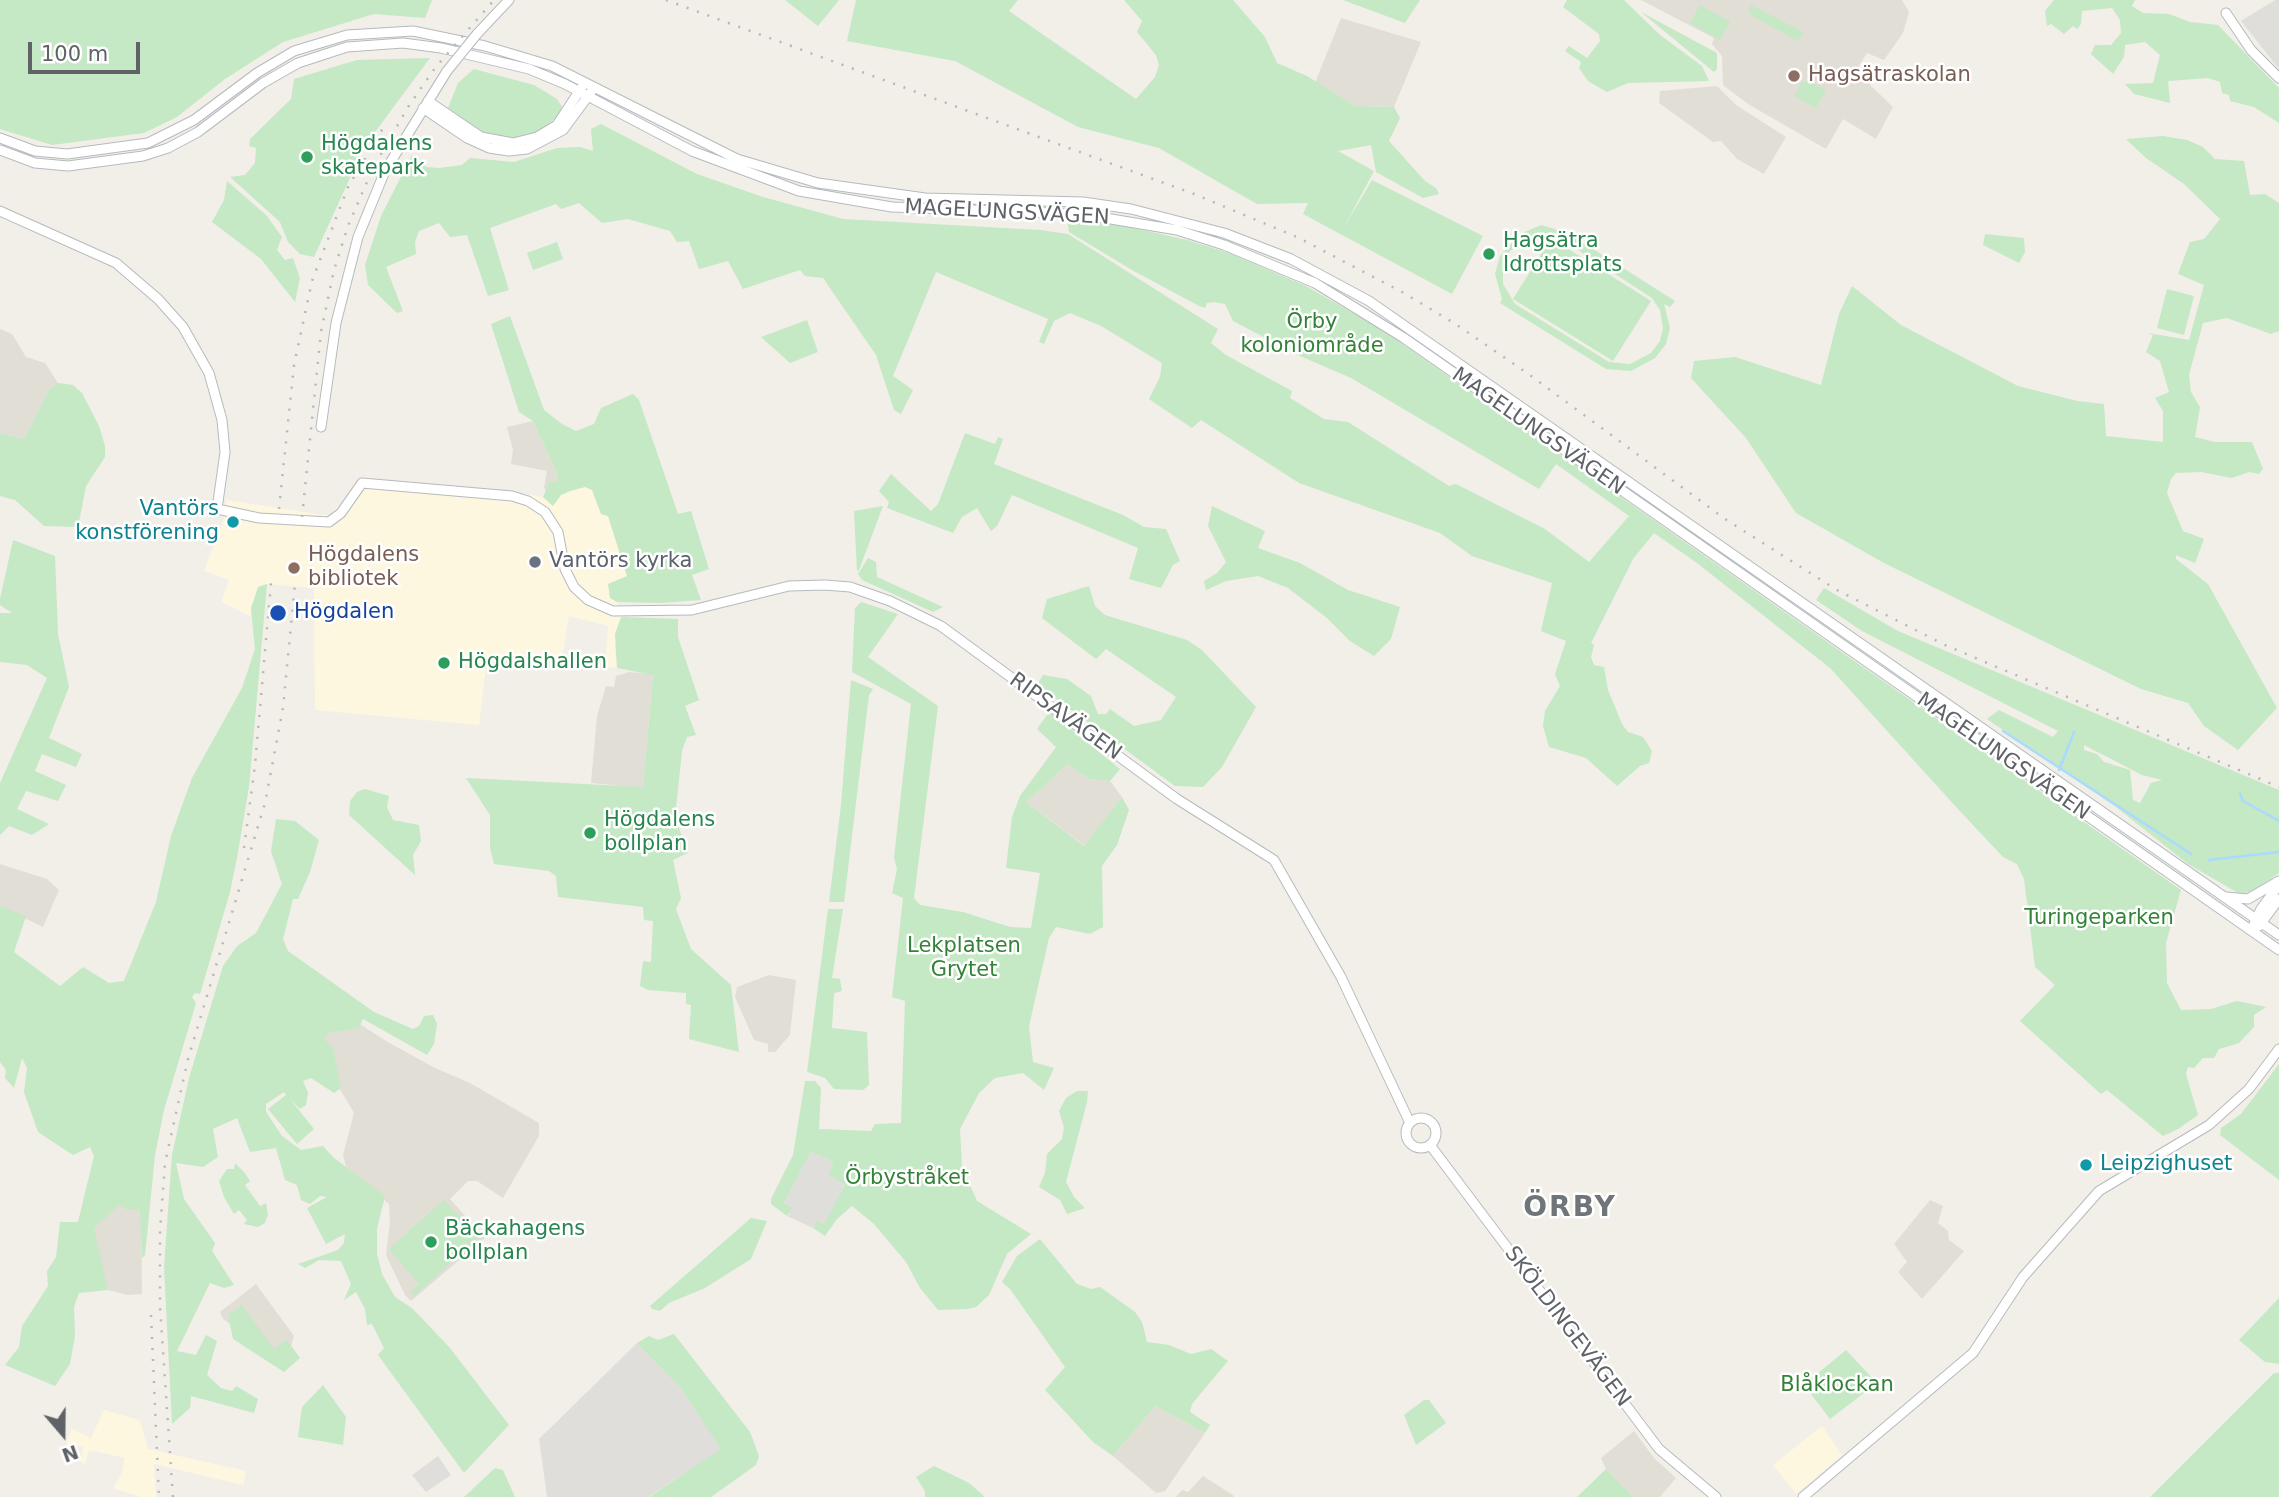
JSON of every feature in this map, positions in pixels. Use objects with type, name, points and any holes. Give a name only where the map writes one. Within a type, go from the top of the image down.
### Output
[{"type":"main road","points":[[321,428],[336,323],[355,246],[385,171],[447,71],[509,0]]},
{"type":"main road","points":[[2226,13],[2251,50],[2279,78]]},
{"type":"main road","name":"MAGELUNGSVÄGEN","points":[[0,138],[35,151],[67,155],[148,143],[194,120],[280,58],[323,41],[362,33],[401,31],[450,38],[552,66],[737,159],[818,183],[925,198],[1036,199],[1131,209],[1224,233],[1291,259],[1368,300],[2279,935]]},
{"type":"main road","name":"MAGELUNGSVÄGEN","points":[[0,150],[35,163],[68,166],[155,152],[198,132],[263,83],[298,63],[334,50],[374,43],[418,44],[529,69],[589,96],[692,150],[799,191],[892,207],[1044,211],[1138,222],[1224,245],[1315,283],[1404,338],[2279,950]]},
{"type":"main road","points":[[425,105],[481,137],[513,143],[551,130],[567,114],[579,92],[589,84]]},
{"type":"main road","points":[[425,105],[467,138],[489,148],[509,151],[527,149],[555,136],[574,120],[589,96],[589,84]]},
{"type":"main road","name":"RIPSAVÄGEN","points":[[0,211],[116,263],[164,304],[183,327],[209,373],[222,420],[225,452],[216,509],[258,518],[329,522],[341,513],[362,484],[489,493],[528,501],[545,512],[556,526],[565,569],[574,587],[588,600],[612,611],[706,608],[789,586],[850,587],[890,601],[941,626],[1177,799],[1274,860]]},
{"type":"main road","name":"SKÖLDINGEVÄGEN","points":[[1274,860],[1341,976],[1410,1123]]},
{"type":"main road","points":[[2222,896],[2248,899],[2279,883]]},
{"type":"main road","points":[[2253,932],[2279,883]]},
{"type":"main road","points":[[2258,921],[2279,899]]},
{"type":"main road","points":[[1803,1497],[1973,1353],[2022,1277],[2099,1191],[2210,1125],[2249,1089],[2279,1049]]},
{"type":"main road","name":"SKÖLDINGEVÄGEN","points":[[1419,1118],[1432,1123],[1436,1137],[1430,1145],[1420,1148],[1410,1142],[1407,1131],[1410,1123],[1419,1118]]},
{"type":"main road","name":"SKÖLDINGEVÄGEN","points":[[1430,1145],[1658,1449],[1716,1497]]},
{"type":"shaded area","name":"Hagsätraskolan","points":[[1641,0],[1902,0],[1909,12],[1903,33],[1884,60],[1867,53],[1859,66],[1871,86],[1893,107],[1876,139],[1843,119],[1826,149],[1748,104],[1723,85],[1722,56],[1712,44],[1714,38]]},
{"type":"shaded area","points":[[2279,0],[2279,69],[2241,21]]},
{"type":"shaded area","points":[[1341,18],[1421,42],[1394,107],[1355,106],[1315,83]]},
{"type":"shaded area","points":[[1717,86],[1736,105],[1786,137],[1764,174],[1737,159],[1721,141],[1713,142],[1659,103],[1660,91]]},
{"type":"shaded area","points":[[0,329],[12,334],[26,357],[45,363],[58,383],[49,390],[24,439],[0,433]]},
{"type":"shaded area","points":[[533,421],[557,473],[558,482],[549,482],[546,490],[544,488],[547,471],[511,464],[513,450],[507,427]]},
{"type":"shaded area","points":[[357,481],[493,489],[543,497],[553,506],[561,495],[570,491],[585,487],[592,490],[599,508],[608,516],[627,577],[610,598],[617,602],[621,617],[615,647],[617,668],[605,666],[608,626],[569,616],[561,664],[487,659],[479,725],[315,710],[314,588],[267,584],[259,587],[250,616],[221,602],[229,580],[204,571],[223,521],[227,500],[329,516],[348,496]]},
{"type":"shaded area","points":[[629,672],[653,674],[643,788],[591,783],[597,716],[606,686],[614,687],[616,676]]},
{"type":"shaded area","points":[[1068,764],[1088,779],[1110,781],[1122,797],[1085,846],[1026,802]]},
{"type":"shaded area","points":[[0,864],[47,879],[59,890],[43,927],[0,906]]},
{"type":"shaded area","points":[[769,975],[796,980],[790,1035],[775,1052],[768,1052],[768,1044],[754,1040],[735,997],[737,987]]},
{"type":"shaded area","points":[[358,1023],[386,1041],[435,1068],[470,1083],[539,1123],[539,1136],[503,1198],[477,1181],[468,1181],[450,1199],[485,1238],[411,1301],[405,1295],[386,1255],[389,1204],[346,1167],[343,1155],[354,1113],[338,1086],[322,1042],[323,1033]]},
{"type":"shaded area","points":[[811,1152],[830,1160],[833,1164],[828,1175],[845,1185],[824,1225],[814,1225],[813,1228],[787,1216],[790,1214],[784,1203]]},
{"type":"shaded area","points":[[95,1197],[141,1209],[142,1294],[128,1295],[108,1290],[94,1236]]},
{"type":"shaded area","points":[[1930,1200],[1943,1206],[1938,1223],[1948,1231],[1949,1240],[1964,1251],[1922,1299],[1898,1272],[1907,1262],[1894,1244]]},
{"type":"shaded area","points":[[256,1284],[294,1336],[287,1359],[262,1347],[223,1319],[220,1312]]},
{"type":"shaded area","points":[[637,1343],[681,1389],[722,1449],[648,1497],[547,1497],[539,1439]]},
{"type":"shaded area","points":[[1155,1406],[1205,1433],[1165,1491],[1156,1493],[1113,1456]]},
{"type":"shaded area","points":[[104,1410],[140,1420],[148,1449],[246,1471],[243,1485],[154,1464],[156,1497],[142,1497],[113,1488],[122,1473],[125,1458],[89,1450],[85,1464],[81,1462],[83,1447],[66,1444],[72,1429],[91,1438]]},
{"type":"shaded area","points":[[1822,1426],[1842,1455],[1796,1494],[1773,1465]]},
{"type":"shaded area","points":[[1634,1431],[1654,1458],[1676,1478],[1660,1497],[1633,1497],[1606,1469],[1601,1458]]},
{"type":"shaded area","points":[[438,1456],[451,1475],[426,1492],[412,1475]]},
{"type":"shaded area","points":[[1203,1476],[1234,1497],[1176,1497],[1182,1490],[1188,1492]]},
{"type":"green space","points":[[0,0],[432,0],[425,18],[374,14],[283,42],[225,79],[177,117],[144,133],[52,145],[0,129]]},
{"type":"green space","points":[[785,0],[839,0],[818,26]]},
{"type":"green space","points":[[856,0],[1018,0],[1009,11],[1136,99],[1155,77],[1159,65],[1156,55],[1137,32],[1142,21],[1124,0],[1233,0],[1265,37],[1277,63],[1307,76],[1355,106],[1394,107],[1400,118],[1389,141],[1439,194],[1423,198],[1376,172],[1371,145],[1338,151],[1374,171],[1343,229],[1372,180],[1483,236],[1452,294],[1303,214],[1308,203],[1257,204],[1159,148],[1078,127],[955,61],[847,41]]},
{"type":"green space","points":[[1343,0],[1420,0],[1405,23]]},
{"type":"green space","points":[[1567,0],[1624,0],[1660,35],[1702,66],[1709,81],[1628,83],[1607,92],[1588,81],[1579,68],[1581,62],[1565,51],[1569,46],[1587,58],[1600,41],[1599,34],[1563,7]]},
{"type":"green space","points":[[2054,0],[2135,0],[2132,6],[2143,13],[2169,14],[2190,22],[2218,25],[2279,88],[2279,123],[2254,107],[2230,101],[2229,95],[2222,93],[2220,82],[2208,78],[2168,81],[2170,103],[2134,94],[2125,84],[2153,83],[2160,55],[2145,42],[2125,45],[2124,57],[2113,74],[2091,54],[2095,45],[2111,45],[2121,33],[2120,20],[2112,8],[2082,11],[2081,24],[2077,29],[2073,26],[2064,34],[2051,24],[2047,26],[2045,11]]},
{"type":"green space","points":[[1700,5],[1730,22],[1720,40],[1690,23]]},
{"type":"green space","points":[[1751,5],[1803,32],[1798,41],[1752,16],[1749,10]]},
{"type":"green space","points":[[1641,12],[1717,53],[1717,69],[1714,72]]},
{"type":"green space","name":"Högdalens skatepark","points":[[430,58],[364,147],[314,257],[300,254],[288,242],[280,222],[230,177],[245,175],[255,163],[256,148],[249,146],[250,139],[291,99],[294,79],[357,60]]},
{"type":"green space","points":[[474,69],[534,85],[557,99],[562,107],[559,116],[533,134],[519,138],[487,135],[448,108],[458,83]]},
{"type":"green space","points":[[1809,81],[1826,90],[1816,108],[1795,96],[1801,82]]},
{"type":"green space","points":[[601,124],[697,174],[763,197],[843,219],[1040,230],[1068,234],[1218,329],[1211,343],[1226,355],[1292,391],[1290,398],[1324,419],[1348,422],[1449,486],[1456,484],[1545,529],[1589,562],[1629,516],[1556,464],[1539,489],[1351,378],[1300,356],[1233,321],[1225,304],[1214,302],[1207,303],[1205,308],[1199,306],[1132,270],[1069,232],[1067,218],[1125,226],[1187,240],[1229,253],[1306,286],[1384,331],[2181,890],[2166,943],[2167,983],[2181,1010],[2211,1009],[2237,1001],[2266,1007],[2254,1015],[2254,1027],[2239,1043],[2219,1049],[2214,1058],[2203,1058],[2194,1068],[2188,1067],[2186,1074],[2198,1115],[2178,1129],[2163,1136],[2107,1090],[2101,1094],[2020,1021],[2055,985],[2035,967],[2024,879],[2017,864],[2003,857],[1830,668],[1697,563],[1654,533],[1633,559],[1591,643],[1594,645],[1591,657],[1594,665],[1604,667],[1608,690],[1622,724],[1628,732],[1643,737],[1652,751],[1649,763],[1640,766],[1617,786],[1586,758],[1549,747],[1543,726],[1545,711],[1560,686],[1555,674],[1566,641],[1541,631],[1552,583],[1472,556],[1440,533],[1299,483],[1201,420],[1192,428],[1149,399],[1160,377],[1162,363],[1101,326],[1070,313],[1054,321],[1044,344],[1039,342],[1048,319],[936,272],[893,376],[913,390],[901,414],[894,410],[876,355],[823,278],[805,276],[800,270],[743,289],[728,261],[699,269],[689,241],[677,242],[670,231],[628,219],[602,223],[579,203],[561,209],[556,204],[490,228],[509,290],[488,296],[467,235],[450,237],[439,223],[419,231],[415,242],[416,254],[386,267],[403,311],[397,313],[368,285],[365,265],[381,216],[412,155],[426,167],[439,168],[462,165],[470,158],[514,162],[557,148],[580,147],[593,151],[591,129]]},
{"type":"green space","points":[[2163,136],[2187,140],[2203,147],[2215,159],[2244,161],[2250,195],[2265,194],[2279,203],[2279,331],[2271,334],[2227,318],[2203,323],[2189,375],[2191,392],[2200,407],[2195,437],[2215,442],[2252,442],[2263,469],[2259,474],[2249,472],[2232,478],[2201,472],[2176,473],[2167,493],[2183,531],[2204,539],[2195,563],[2176,555],[2176,559],[2208,584],[2277,708],[2238,750],[2204,726],[2188,703],[2141,689],[1884,563],[1796,513],[1746,438],[1691,378],[1694,361],[1735,357],[1821,385],[1839,314],[1852,286],[1901,325],[2018,386],[2077,401],[2104,404],[2106,436],[2163,442],[2163,411],[2155,398],[2169,392],[2160,361],[2146,352],[2153,335],[2148,333],[2189,340],[2204,285],[2178,274],[2190,242],[2204,239],[2220,219],[2184,184],[2146,158],[2126,139]]},
{"type":"green space","points":[[227,181],[267,216],[282,237],[277,250],[285,260],[293,258],[300,278],[295,302],[261,259],[212,222],[224,200]]},
{"type":"green space","points":[[1541,225],[1568,233],[1675,301],[1670,307],[1664,304],[1670,328],[1666,344],[1655,358],[1631,371],[1606,369],[1500,303],[1502,299],[1495,274],[1500,256],[1520,234]],"holes":[[[1534,235],[1552,235],[1652,298],[1660,310],[1663,328],[1660,341],[1651,353],[1630,364],[1609,362],[1515,304],[1503,284],[1503,266],[1510,251]]]},
{"type":"green space","points":[[1985,234],[2024,238],[2025,252],[2019,263],[1983,245]]},
{"type":"green space","points":[[1551,238],[1651,301],[1613,361],[1513,299]]},
{"type":"green space","points":[[557,242],[563,259],[533,270],[527,253]]},
{"type":"green space","points":[[2167,289],[2194,296],[2184,335],[2157,328]]},
{"type":"green space","points":[[510,316],[544,410],[562,424],[576,431],[594,424],[601,408],[633,394],[639,400],[678,514],[691,511],[709,569],[692,575],[701,600],[660,603],[617,602],[610,598],[608,584],[627,576],[608,516],[601,514],[592,490],[585,487],[570,491],[561,495],[553,506],[543,497],[549,482],[558,482],[557,473],[533,421],[519,412],[491,324]]},
{"type":"green space","points":[[807,320],[818,352],[790,363],[761,337]]},
{"type":"green space","points":[[58,383],[73,385],[82,393],[99,426],[105,446],[105,457],[86,486],[78,527],[44,526],[15,500],[0,496],[0,433],[24,439],[49,390]]},
{"type":"green space","points":[[965,433],[995,444],[998,437],[1003,439],[994,464],[1123,515],[1144,527],[1166,529],[1180,561],[1173,565],[1161,588],[1129,579],[1138,548],[1012,495],[997,526],[991,531],[977,508],[962,517],[953,533],[887,508],[889,502],[879,491],[891,474],[931,511],[938,504]]},
{"type":"green space","points":[[883,506],[859,570],[857,571],[854,511]]},
{"type":"green space","points":[[1212,506],[1265,531],[1258,548],[1300,563],[1348,590],[1400,607],[1391,639],[1374,656],[1350,641],[1327,618],[1288,588],[1258,576],[1226,581],[1206,590],[1204,581],[1217,573],[1226,562],[1208,526]]},
{"type":"green space","points":[[13,540],[55,556],[58,634],[69,687],[49,738],[82,754],[76,767],[42,754],[35,771],[66,785],[58,801],[26,791],[17,809],[49,824],[32,835],[9,826],[0,835],[0,783],[47,678],[27,665],[0,662],[0,613],[12,613],[0,605],[0,599]]},
{"type":"green space","points":[[868,558],[876,562],[877,577],[943,607],[933,612],[862,580],[858,574]]},
{"type":"green space","points":[[267,584],[249,787],[237,858],[230,892],[200,994],[195,993],[192,997],[196,1003],[164,1110],[155,1155],[145,1255],[142,1258],[140,1209],[128,1210],[119,1205],[94,1228],[108,1290],[79,1293],[74,1307],[75,1336],[70,1364],[55,1386],[5,1365],[19,1347],[22,1326],[48,1286],[47,1271],[56,1257],[60,1222],[78,1222],[94,1156],[90,1147],[73,1155],[38,1132],[24,1092],[27,1068],[22,1058],[14,1088],[5,1078],[6,1070],[0,1062],[0,906],[26,916],[14,952],[60,986],[83,967],[109,983],[124,981],[156,902],[171,836],[192,778],[242,688],[255,649],[251,608],[258,587]]},
{"type":"green space","points":[[1089,586],[1095,606],[1105,615],[1187,640],[1202,650],[1256,707],[1222,767],[1203,787],[1175,786],[1037,685],[1043,675],[1067,679],[1091,696],[1098,714],[1106,714],[1110,709],[1134,726],[1161,720],[1176,697],[1106,649],[1096,659],[1042,618],[1047,599]]},
{"type":"green space","points":[[1824,588],[1898,631],[2279,790],[2279,873],[2254,891],[2240,894],[2188,864],[2116,807],[1987,719],[1999,710],[2053,737],[2058,731],[1862,631],[1816,600]],"holes":[[[2084,745],[2142,775],[2162,780],[2151,783],[2140,803],[2133,800],[2130,770],[2104,762],[2097,754],[2084,750]]]},
{"type":"green space","name":"Örbystråket","points":[[861,602],[898,614],[868,657],[938,706],[914,898],[920,905],[963,912],[1010,927],[1031,928],[1040,873],[1006,868],[1012,817],[1020,796],[1056,747],[1037,729],[1047,715],[1052,714],[1120,769],[1110,781],[1088,779],[1068,764],[1026,802],[1084,846],[1122,797],[1129,810],[1117,845],[1102,866],[1103,927],[1090,934],[1056,927],[1049,938],[1029,1026],[1033,1062],[1054,1068],[1044,1090],[1023,1073],[995,1078],[979,1093],[960,1129],[962,1167],[977,1201],[1031,1234],[1007,1254],[989,1295],[976,1307],[967,1309],[938,1310],[920,1288],[906,1262],[874,1224],[852,1206],[837,1219],[825,1236],[813,1228],[817,1221],[824,1224],[845,1185],[828,1175],[833,1164],[830,1160],[811,1152],[784,1203],[792,1208],[787,1216],[771,1204],[793,1155],[805,1081],[815,1081],[821,1088],[819,1129],[871,1131],[875,1124],[901,1123],[905,1001],[892,997],[903,898],[892,893],[897,869],[894,858],[911,704],[852,672],[855,608]]},
{"type":"green space","points":[[621,617],[678,619],[678,637],[699,700],[685,706],[696,735],[687,737],[682,751],[675,817],[688,853],[673,860],[681,898],[676,909],[691,949],[731,985],[739,1052],[689,1039],[691,1005],[686,1004],[686,993],[648,990],[640,986],[643,961],[651,962],[653,921],[644,920],[643,907],[558,897],[556,876],[549,871],[494,864],[490,848],[490,815],[466,778],[643,787],[653,675],[617,668],[615,634]]},
{"type":"green space","points":[[851,680],[873,689],[869,695],[844,902],[829,902],[841,805]]},
{"type":"green space","points":[[365,789],[389,796],[387,807],[393,820],[419,825],[421,841],[413,855],[415,875],[349,815],[350,801],[357,792]]},
{"type":"green space","points":[[276,819],[295,821],[319,840],[310,872],[298,899],[293,899],[283,939],[288,951],[374,1012],[413,1029],[419,1026],[424,1016],[433,1015],[437,1024],[434,1044],[427,1055],[363,1019],[359,1028],[327,1033],[325,1040],[333,1048],[341,1088],[334,1093],[311,1078],[303,1081],[308,1093],[306,1105],[300,1109],[290,1099],[314,1129],[297,1144],[268,1109],[286,1095],[284,1092],[266,1104],[266,1112],[282,1136],[301,1150],[323,1146],[334,1158],[385,1196],[377,1229],[377,1254],[382,1274],[395,1297],[412,1308],[450,1348],[509,1425],[464,1473],[378,1355],[384,1348],[372,1324],[367,1325],[365,1309],[356,1292],[344,1300],[351,1284],[341,1261],[319,1260],[305,1268],[298,1264],[338,1250],[344,1243],[345,1234],[326,1244],[307,1208],[327,1197],[320,1196],[310,1204],[301,1200],[297,1185],[285,1180],[276,1148],[250,1152],[237,1118],[213,1129],[218,1157],[203,1167],[176,1163],[184,1199],[215,1243],[212,1251],[234,1285],[224,1288],[210,1283],[177,1351],[196,1355],[206,1335],[217,1341],[207,1375],[221,1388],[232,1391],[236,1386],[258,1399],[254,1413],[191,1396],[190,1408],[172,1424],[164,1267],[172,1155],[189,1078],[223,966],[237,946],[256,933],[282,884],[271,851]]},
{"type":"green space","points":[[828,909],[843,909],[832,978],[840,979],[842,991],[834,993],[832,1028],[867,1032],[869,1085],[863,1090],[834,1089],[825,1078],[807,1072]]},
{"type":"green space","points":[[2279,1064],[2279,1180],[2220,1135],[2221,1128],[2241,1114]]},
{"type":"green space","points":[[1077,1091],[1088,1091],[1087,1102],[1066,1182],[1074,1197],[1085,1208],[1067,1214],[1060,1200],[1039,1187],[1045,1173],[1047,1154],[1062,1139],[1064,1128],[1059,1111],[1066,1098]]},
{"type":"green space","points":[[235,1163],[250,1181],[245,1185],[260,1206],[266,1203],[268,1215],[265,1223],[258,1227],[244,1224],[247,1220],[239,1210],[234,1214],[224,1197],[219,1181],[227,1169],[234,1169]]},
{"type":"green space","name":"Bäckahagens bollplan","points":[[444,1200],[474,1233],[477,1231],[481,1235],[414,1296],[411,1292],[419,1284],[389,1249]]},
{"type":"green space","points":[[751,1218],[767,1221],[751,1259],[705,1288],[669,1303],[660,1311],[652,1309],[650,1306]]},
{"type":"green space","points":[[1040,1239],[1077,1284],[1091,1289],[1100,1287],[1135,1312],[1142,1322],[1147,1342],[1169,1345],[1191,1354],[1211,1349],[1228,1361],[1192,1404],[1190,1412],[1210,1425],[1205,1433],[1155,1406],[1113,1456],[1093,1442],[1045,1390],[1065,1367],[1010,1289],[1002,1282],[1017,1256]]},
{"type":"green space","points":[[2279,1298],[2279,1364],[2265,1362],[2239,1340]]},
{"type":"green space","points":[[242,1305],[274,1349],[287,1340],[300,1358],[284,1372],[233,1339],[228,1315]]},
{"type":"green space","points":[[674,1334],[750,1432],[759,1456],[756,1465],[711,1497],[649,1497],[721,1449],[681,1389],[637,1343],[649,1336],[658,1340]]},
{"type":"green space","name":"Blåklockan","points":[[1846,1350],[1877,1383],[1830,1419],[1804,1385]]},
{"type":"green space","points":[[2274,1373],[2279,1373],[2279,1497],[2150,1497]]},
{"type":"green space","points":[[323,1385],[346,1417],[343,1445],[298,1437],[302,1407]]},
{"type":"green space","points":[[1424,1400],[1429,1400],[1446,1423],[1416,1445],[1404,1415]]},
{"type":"green space","points":[[934,1466],[969,1483],[985,1497],[925,1497],[925,1491],[916,1477]]},
{"type":"green space","points":[[495,1468],[503,1470],[515,1497],[464,1497]]},
{"type":"green space","points":[[1606,1469],[1633,1497],[1577,1497]]},
{"type":"waterway","points":[[2003,731],[2191,854]]},
{"type":"waterway","points":[[2059,770],[2074,732]]},
{"type":"waterway","points":[[2240,794],[2243,801],[2279,821]]},
{"type":"waterway","points":[[2209,860],[2279,852]]},
{"type":"railway","points":[[302,517],[321,332],[334,270],[348,226],[373,168],[408,107],[435,68],[494,0]]},
{"type":"railway","points":[[666,0],[1194,194],[1297,237],[1402,292],[1454,323],[1527,373],[1725,519],[1837,590],[1945,645],[2279,787]]},
{"type":"railway","points":[[279,509],[294,365],[312,281],[348,187],[386,123]]},
{"type":"railway","points":[[244,848],[255,765],[271,583]]},
{"type":"railway","points":[[173,1497],[160,1307],[160,1231],[165,1163],[188,1059],[265,803],[283,708],[295,584]]},
{"type":"railway","points":[[151,1315],[159,1497]]},
{"type":"place","name":"Hagsätraskolan","points":[[1794,76]]},
{"type":"place","name":"Högdalens skatepark","points":[[307,157]]},
{"type":"place","name":"Hagsätra Idrottsplats","points":[[1489,254]]},
{"type":"place","name":"Vantörs konstförening","points":[[233,522]]},
{"type":"place","name":"Vantörs kyrka","points":[[535,562]]},
{"type":"place","name":"Högdalens bibliotek","points":[[294,568]]},
{"type":"place","name":"Högdalen","points":[[278,613]]},
{"type":"place","name":"Högdalshallen","points":[[444,663]]},
{"type":"place","name":"Högdalens bollplan","points":[[590,833]]},
{"type":"place","name":"Leipzighuset","points":[[2086,1165]]},
{"type":"place","name":"Bäckahagens bollplan","points":[[431,1242]]},
{"type":"district","name":"ÖRBY","points":[[1570,1209]]},
{"type":"park label","name":"Örby koloniområde","points":[[1312,335]]},
{"type":"park label","name":"Turingeparken","points":[[2099,919]]},
{"type":"park label","name":"Lekplatsen Grytet","points":[[964,959]]}]
